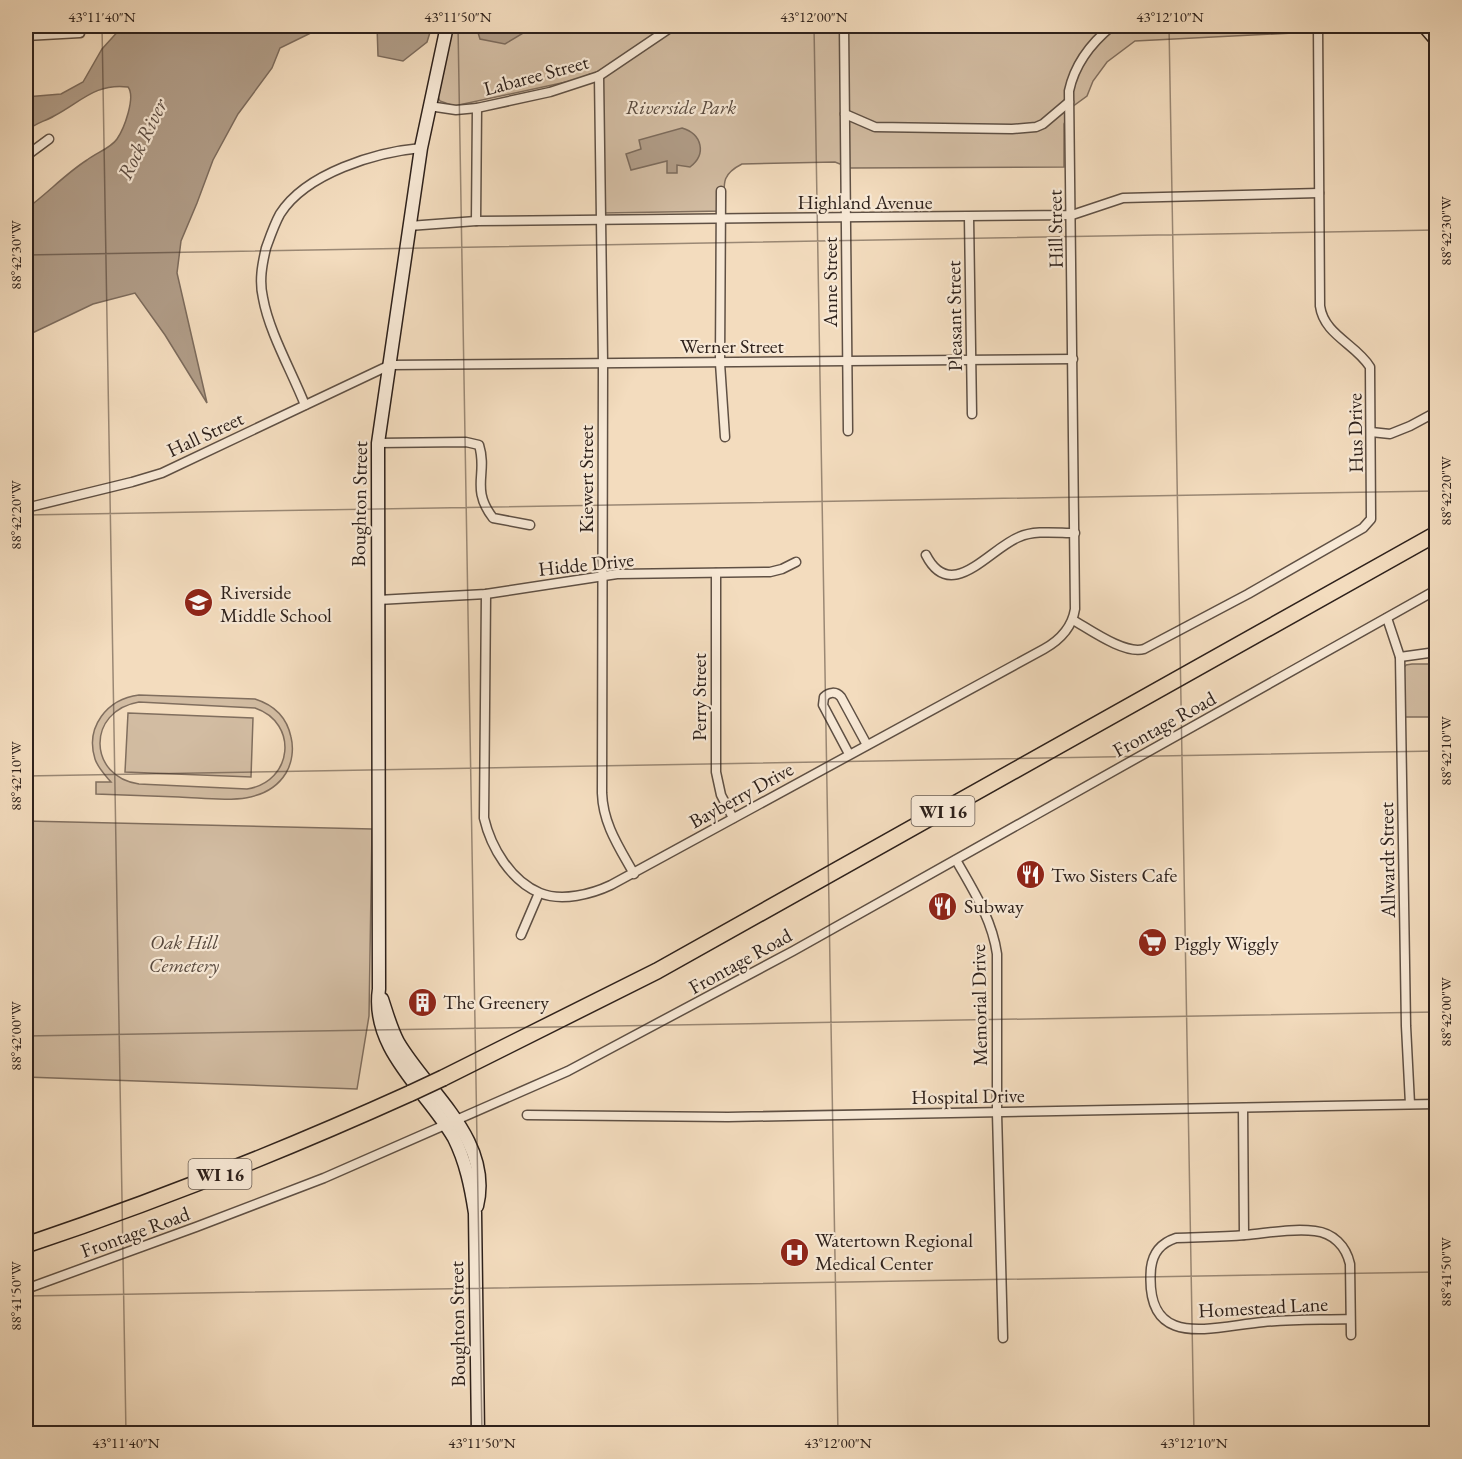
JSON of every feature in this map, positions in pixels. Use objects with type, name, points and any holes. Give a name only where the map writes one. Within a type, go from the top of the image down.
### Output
[{"type":"highway","name":"WI 16","points":[[26,1245],[140,1205],[265,1157],[443,1078],[657,971],[1437,534]]},
{"type":"street","name":"Boughton Street","points":[[447,26],[429,106],[409,226],[378,443],[379,989],[377,1010],[388,1042],[404,1070],[451,1123],[470,1184],[475,1213],[478,1434]]},
{"type":"street","name":"Labaree Street","points":[[429,106],[456,110],[477,108],[550,92],[599,76],[673,26]]},
{"type":"street","name":"Anne Street","points":[[844,26],[848,431]]},
{"type":"street","name":"Hill Street","points":[[1075,533],[1069,102],[1071,82],[1078,65],[1092,43],[1112,26]]},
{"type":"street","name":"Hus Drive","points":[[1073,620],[1124,648],[1135,651],[1144,649],[1248,594],[1363,528],[1369,522],[1372,509],[1370,367],[1357,352],[1327,326],[1321,315],[1318,26]]},
{"type":"street","points":[[1424,26],[1437,40]]},
{"type":"street","points":[[26,36],[81,29]]},
{"type":"street","name":"Kiewert Street","points":[[599,76],[603,362],[603,808],[608,827],[634,874]]},
{"type":"street","points":[[845,114],[875,127],[1012,129],[1036,127],[1043,124],[1069,102]]},
{"type":"street","points":[[476,221],[477,108]]},
{"type":"street","points":[[26,156],[49,139]]},
{"type":"street","points":[[305,405],[262,298],[260,279],[262,263],[273,228],[288,204],[331,172],[398,150],[422,148]]},
{"type":"street","points":[[721,191],[720,363],[725,437]]},
{"type":"street","name":"Highland Avenue","points":[[409,226],[476,221],[1072,216],[1123,198],[1319,194]]},
{"type":"street","name":"Pleasant Street","points":[[969,217],[972,414]]},
{"type":"street","name":"Werner Street","points":[[390,365],[1073,359]]},
{"type":"street","name":"Hall Street","points":[[26,508],[153,476],[390,365]]},
{"type":"street","points":[[1371,432],[1390,434],[1437,411]]},
{"type":"street","points":[[378,443],[466,442],[479,445],[481,453],[479,483],[483,505],[493,518],[530,525]]},
{"type":"street","points":[[926,555],[934,570],[944,575],[957,575],[968,572],[1007,542],[1021,536],[1035,533],[1075,533],[1073,620]]},
{"type":"street","name":"Hidde Drive","points":[[378,600],[486,594],[602,576],[770,572],[796,562]]},
{"type":"street","name":"Perry Street","points":[[716,573],[716,772],[721,795],[733,818]]},
{"type":"street","name":"Frontage Road","points":[[26,1289],[324,1178],[568,1071],[956,860],[1437,590]]},
{"type":"street","points":[[486,594],[484,818],[488,834],[499,856],[519,880],[539,893],[521,935]]},
{"type":"street","name":"Allwardt Street","points":[[1387,618],[1400,657],[1406,1026],[1410,1104]]},
{"type":"street","name":"Bayberry Drive","points":[[539,893],[556,896],[593,894],[634,874],[1044,649],[1059,639],[1073,620]]},
{"type":"street","points":[[1400,657],[1437,652]]},
{"type":"street","points":[[849,754],[824,705],[824,697],[830,693],[841,697],[867,745]]},
{"type":"street","name":"Memorial Drive","points":[[956,860],[989,922],[995,937],[997,954],[996,1113],[1003,1338]]},
{"type":"street","name":"Hospital Drive","points":[[527,1114],[728,1117],[1437,1104]]},
{"type":"street","points":[[1243,1108],[1244,1235],[1316,1231],[1340,1242],[1349,1257],[1350,1264],[1351,1335]]},
{"type":"street","name":"Homestead Lane","points":[[1244,1235],[1176,1238],[1162,1244],[1154,1256],[1151,1279],[1154,1302],[1162,1318],[1177,1326],[1204,1330],[1264,1322],[1350,1319]]},
{"type":"green space","name":"Riverside Park","points":[[450,26],[1312,26],[1312,32],[1135,41],[1107,62],[1093,81],[1087,96],[1072,107],[1064,124],[1064,167],[850,168],[835,162],[742,164],[734,168],[726,178],[725,211],[602,213],[600,86],[590,74],[580,79],[454,106],[440,101],[436,93]]},
{"type":"green space","points":[[1436,664],[1436,717],[1401,717],[1401,671],[1406,665]]},
{"type":"green space","points":[[139,695],[255,699],[262,702],[279,713],[289,730],[292,751],[288,769],[277,784],[265,792],[237,799],[96,794],[96,782],[111,782],[95,759],[93,736],[96,726],[108,709]],"holes":[[[139,702],[255,708],[269,716],[279,726],[284,738],[285,752],[274,776],[262,784],[247,789],[139,784],[122,779],[110,770],[103,757],[100,744],[102,730],[109,718],[122,708]]]},
{"type":"green space","points":[[128,713],[253,718],[251,777],[125,772]]},
{"type":"green space","name":"Oak Hill Cemetery","points":[[26,821],[372,829],[369,1016],[357,1089],[26,1077]]},
{"type":"water","name":"Rock River","points":[[176,26],[325,26],[280,48],[272,68],[238,114],[213,160],[181,241],[177,273],[207,403],[165,335],[135,293],[93,304],[26,336],[26,209],[79,166],[114,142],[126,121],[131,98],[128,87],[106,88],[89,95],[26,132],[26,97],[61,94],[83,82],[102,49],[121,28],[162,31]]},
{"type":"water","points":[[377,26],[432,26],[427,42],[403,61],[378,56]]},
{"type":"water","points":[[476,26],[535,26],[505,44],[480,39]]},
{"type":"water","points":[[682,128],[694,135],[700,145],[699,156],[690,167],[677,165],[677,173],[667,173],[667,161],[631,170],[626,154],[641,149],[639,140]]},
{"type":"place","name":"Riverside Middle School","points":[[199,603]]},
{"type":"place","name":"Two Sisters Cafe","points":[[1030,875]]},
{"type":"place","name":"Subway","points":[[943,906]]},
{"type":"place","name":"Piggly Wiggly","points":[[1153,943]]},
{"type":"place","name":"The Greenery","points":[[422,1002]]},
{"type":"place","name":"Watertown Regional Medical Center","points":[[794,1252]]}]
